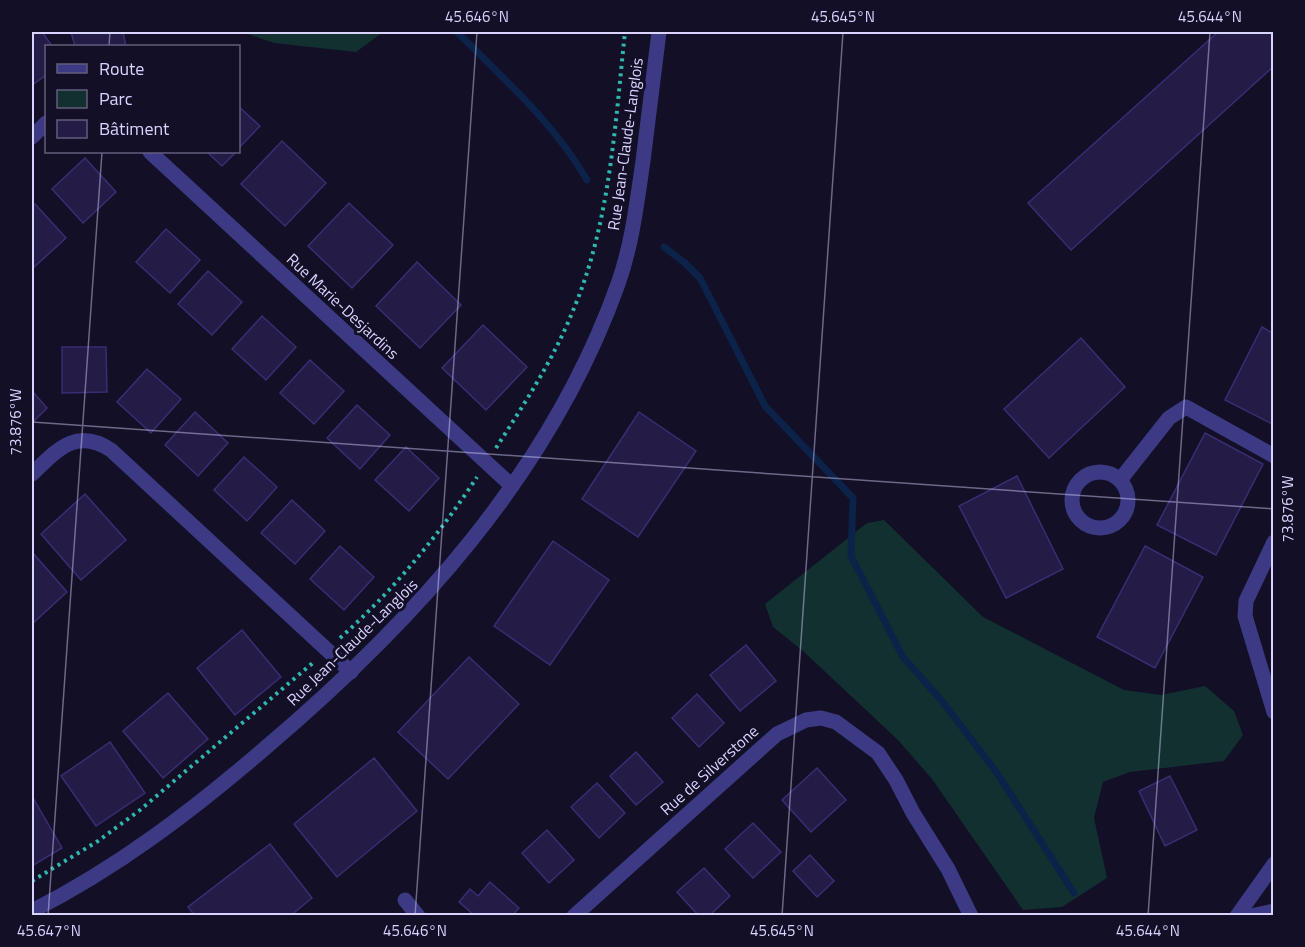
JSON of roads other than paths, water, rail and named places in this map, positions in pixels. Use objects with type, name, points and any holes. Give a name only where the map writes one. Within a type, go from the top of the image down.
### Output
[{"type":"street","name":"Rue Jean-Claude-Langlois","points":[[32,911],[157,836],[215,792],[351,672],[393,631],[471,544],[536,449],[574,384],[600,330],[619,280],[637,201],[659,32]]},
{"type":"street","points":[[32,137],[45,124]]},
{"type":"street","name":"Rue Marie-Desjardins","points":[[151,153],[512,486]]},
{"type":"street","points":[[1120,480],[1169,418],[1186,407],[1274,456]]},
{"type":"street","points":[[32,474],[52,455],[69,444],[86,439],[98,441],[111,450],[351,672]]},
{"type":"street","points":[[1274,542],[1246,601],[1245,616],[1274,712]]},
{"type":"street","name":"Rue de Silverstone","points":[[574,915],[777,734],[806,720],[821,718],[836,722],[878,753],[948,869],[971,915]]},
{"type":"street","points":[[1237,915],[1274,864]]},
{"type":"street","points":[[405,900],[418,915]]},
{"type":"street","points":[[1251,915],[1274,911]]},
{"type":"waterway","points":[[457,32],[543,120],[574,159],[587,180]]},
{"type":"waterway","points":[[664,247],[700,278],[765,406],[853,498],[851,556],[903,657],[942,701],[997,773],[1074,893]]}]
